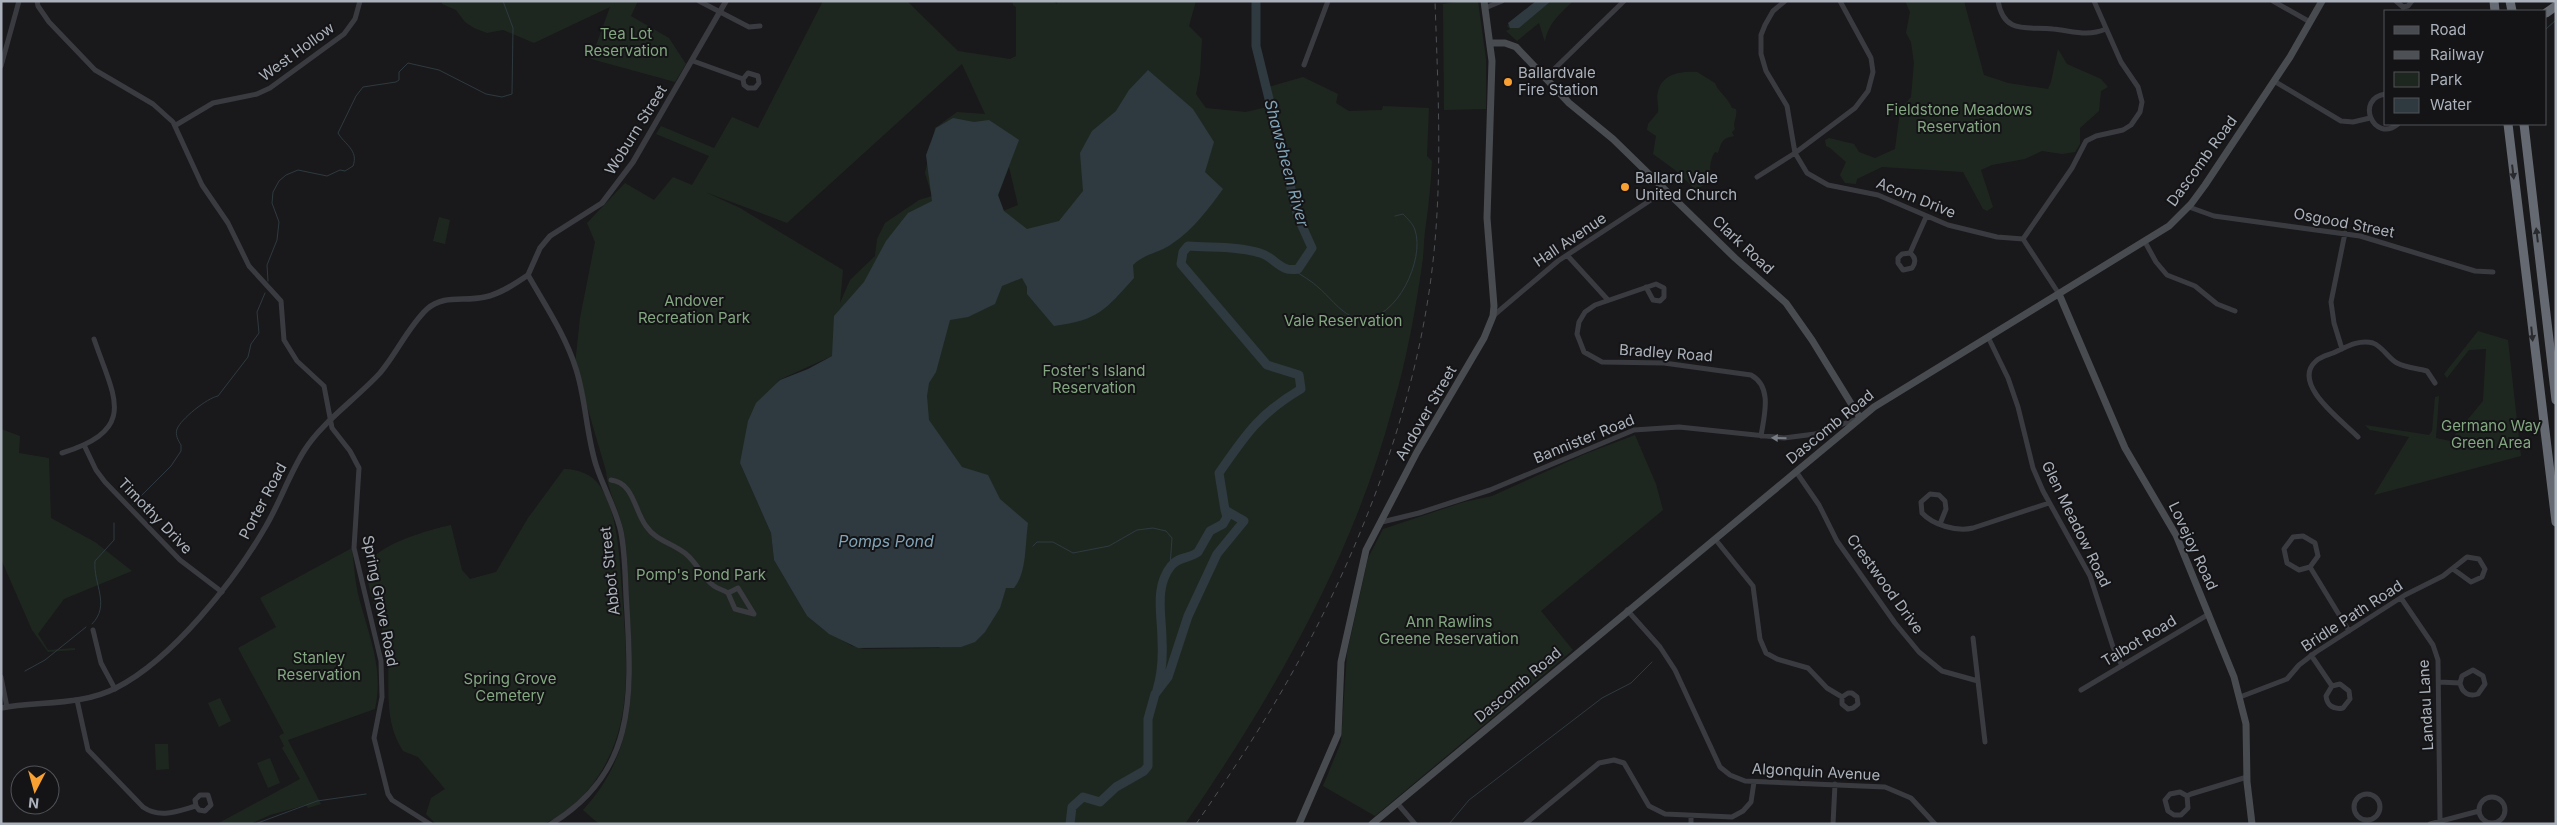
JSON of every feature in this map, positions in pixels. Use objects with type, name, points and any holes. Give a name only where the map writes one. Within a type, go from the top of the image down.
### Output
[{"type":"highway","points":[[2508,125],[2556,522]]},
{"type":"highway","points":[[2524,125],[2556,400]]},
{"type":"main road","name":"Dascomb Road","points":[[1372,824],[1627,610],[1874,407],[2169,226],[2189,207],[2274,81],[2322,1]]},
{"type":"main road","name":"Andover Street","points":[[1299,824],[1338,734],[1340,672],[1348,623],[1366,550],[1417,452],[1468,367],[1493,316],[1494,306],[1487,218],[1492,80],[1490,43],[1484,5]]},
{"type":"main road","name":"Clark Road","points":[[1490,43],[1505,43],[1516,47],[1569,103],[1606,133],[1735,258],[1786,303],[1812,340],[1860,418]]},
{"type":"main road","name":"Lovejoy Road","points":[[2059,294],[2125,448],[2176,535],[2209,614],[2240,697],[2247,738],[2246,777],[2252,824]]},
{"type":"street","points":[[1,66],[19,1]]},
{"type":"street","name":"Spring Grove Road","points":[[37,1],[45,16],[95,70],[153,104],[176,125],[201,184],[228,223],[249,266],[281,301],[281,329],[284,340],[297,361],[324,386],[332,428],[350,451],[358,468],[353,539],[358,568],[381,661],[382,697],[374,738],[380,766],[388,794],[392,800],[430,824]]},
{"type":"street","name":"West Hollow","points":[[176,125],[216,102],[257,94],[270,88],[344,34],[355,19],[360,1]]},
{"type":"street","points":[[699,1],[749,28],[760,26]]},
{"type":"street","name":"Woburn Street","points":[[528,275],[540,248],[550,236],[588,214],[612,191],[633,162],[726,1]]},
{"type":"street","points":[[1304,65],[1328,1]]},
{"type":"street","points":[[1484,5],[1502,1]]},
{"type":"street","points":[[1545,78],[1624,1]]},
{"type":"street","name":"Acorn Drive","points":[[1785,1],[1773,11],[1764,25],[1761,35],[1761,54],[1766,71],[1787,106],[1795,154],[1807,173],[1820,182],[1837,187],[1870,192],[1948,226],[1988,235],[2023,239]]},
{"type":"street","points":[[1757,177],[1795,154],[1855,108],[1871,84],[1873,65],[1869,52],[1840,1]]},
{"type":"street","points":[[1998,1],[2006,20],[2023,29],[2050,28],[2088,34],[2106,29]]},
{"type":"street","points":[[2059,294],[2023,239],[2072,168],[2086,141],[2096,136],[2123,130],[2131,124],[2140,112],[2140,92],[2123,66],[2094,1]]},
{"type":"street","points":[[2273,1],[2310,22]]},
{"type":"street","points":[[2396,1],[2403,7],[2408,6],[2412,1]]},
{"type":"street","points":[[693,61],[743,78]]},
{"type":"street","points":[[2274,81],[2342,121],[2353,122],[2370,118]]},
{"type":"street","points":[[2384,95],[2372,101],[2369,107],[2370,118],[2374,124],[2382,129],[2389,129],[2396,125]]},
{"type":"street","name":"Hall Avenue","points":[[1493,316],[1543,272],[1666,190]]},
{"type":"street","name":"Osgood Street","points":[[2189,207],[2214,216],[2344,233],[2384,242],[2475,271],[2493,272]]},
{"type":"street","points":[[1910,253],[1926,217]]},
{"type":"street","points":[[2342,349],[2331,302],[2344,233]]},
{"type":"street","points":[[2145,242],[2156,262],[2167,275],[2196,286],[2217,304],[2235,310]]},
{"type":"street","points":[[1567,255],[1608,300]]},
{"type":"street","name":"Porter Road","points":[[4,707],[77,700],[115,689],[166,650],[222,592],[267,524],[303,452],[314,437],[381,371],[413,325],[433,305],[443,300],[479,298],[494,295],[528,275]]},
{"type":"street","name":"Abbot Street","points":[[528,275],[557,326],[576,369],[586,428],[596,466],[621,531],[630,657],[629,702],[616,754],[601,779],[582,802],[551,824]]},
{"type":"street","name":"Bradley Road","points":[[1646,287],[1588,309],[1579,322],[1578,342],[1587,355],[1606,362],[1664,363],[1751,375],[1760,382],[1765,392],[1761,436]]},
{"type":"street","name":"Glen Meadow Road","points":[[1988,337],[2008,378],[2018,408],[2033,468],[2049,503],[2090,576],[2113,647],[2122,666]]},
{"type":"street","points":[[62,452],[84,445],[106,431],[112,422],[115,411],[114,397],[94,339]]},
{"type":"street","points":[[2358,437],[2311,389],[2312,366],[2317,360],[2360,342],[2374,344],[2398,363],[2427,371],[2435,383]]},
{"type":"street","name":"Bannister Road","points":[[1382,522],[1419,513],[1490,490],[1634,430],[1679,427],[1798,438],[1860,418]]},
{"type":"street","name":"Timothy Drive","points":[[84,445],[96,470],[109,486],[180,560],[222,592]]},
{"type":"street","name":"Crestwood Drive","points":[[1797,472],[1820,505],[1836,541],[1919,652],[1942,671],[1978,681]]},
{"type":"street","points":[[611,480],[623,484],[628,489],[640,517],[654,537],[684,552],[714,586],[728,593],[735,609],[754,614],[738,588],[728,593]]},
{"type":"street","points":[[1940,524],[1946,509],[1945,501],[1939,495],[1926,495],[1920,506],[1922,513],[1940,524],[1967,529],[2049,503]]},
{"type":"street","points":[[2306,536],[2315,543],[2318,556],[2310,567],[2296,569],[2285,560],[2285,545],[2293,537],[2306,536]]},
{"type":"street","points":[[1715,539],[1753,586],[1760,639],[1766,653],[1777,660],[1808,668],[1827,688],[1842,697]]},
{"type":"street","name":"Bridle Path Road","points":[[2240,697],[2287,680],[2312,656],[2471,556],[2482,561],[2485,569],[2482,577],[2470,582],[2453,569]]},
{"type":"street","points":[[2310,567],[2350,631]]},
{"type":"street","name":"Landau Lane","points":[[2402,598],[2433,645],[2438,660],[2440,821]]},
{"type":"street","name":"Algonquin Avenue","points":[[1627,610],[1660,647],[1675,670],[1720,767],[1739,779],[1754,782],[1871,785],[1896,790],[1911,798],[1935,824]]},
{"type":"street","name":"Talbot Road","points":[[2081,690],[2209,614]]},
{"type":"street","points":[[93,630],[100,663],[115,689]]},
{"type":"street","points":[[1973,638],[1985,742]]},
{"type":"street","points":[[2312,656],[2332,686]]},
{"type":"street","points":[[2469,671],[2477,671],[2485,680],[2482,692],[2474,695],[2463,691],[2460,684],[2462,676],[2469,671]]},
{"type":"street","points":[[1,677],[4,707]]},
{"type":"street","points":[[2439,682],[2460,684]]},
{"type":"street","points":[[2344,685],[2350,691],[2350,699],[2343,708],[2335,708],[2328,704],[2326,692],[2332,686],[2344,685]]},
{"type":"street","points":[[77,700],[88,750],[143,807],[150,812],[162,814],[196,806]]},
{"type":"street","points":[[1529,823],[1595,766],[1606,761],[1620,761],[1628,767],[1652,809],[1665,814],[1722,818],[1737,815],[1751,802],[1754,782]]},
{"type":"street","points":[[2187,796],[2197,791],[2246,777]]},
{"type":"street","points":[[1833,824],[1835,784]]},
{"type":"street","points":[[2178,791],[2187,796],[2189,806],[2183,814],[2176,815],[2168,811],[2165,803],[2170,794],[2178,791]]},
{"type":"street","points":[[2365,795],[2373,796],[2379,803],[2377,815],[2370,822],[2362,819],[2355,810],[2358,799],[2365,795]]},
{"type":"street","points":[[2491,797],[2499,799],[2504,806],[2504,814],[2495,822],[2486,821],[2479,811],[2481,803],[2491,797]]},
{"type":"street","points":[[1397,803],[1414,824]]},
{"type":"street","points":[[2430,824],[2479,811]]},
{"type":"street","points":[[1691,816],[1691,824]]},
{"type":"green space","name":"Tea Lot Reservation","points":[[442,1],[638,1],[631,16],[669,38],[686,64],[675,82],[591,59],[610,7],[534,43],[503,30],[487,33],[474,28],[465,22],[456,10],[442,4]]},
{"type":"green space","points":[[823,1],[907,1],[958,51],[1010,59],[1016,56],[1016,7],[1012,1],[1053,1],[1057,4],[1058,1],[1196,1],[1189,26],[1202,39],[1200,74],[1196,94],[1206,108],[1246,112],[1271,106],[1268,87],[1303,77],[1338,94],[1336,103],[1349,111],[1382,110],[1383,106],[1429,108],[1427,156],[1432,161],[1423,258],[1403,370],[1376,462],[1356,517],[1333,571],[1307,624],[1249,726],[1185,824],[599,824],[583,810],[601,787],[614,764],[623,739],[631,688],[632,661],[624,533],[609,487],[575,365],[580,318],[595,242],[587,223],[625,183],[654,200],[673,177],[692,185],[709,156],[656,134],[661,126],[714,148],[732,117],[758,128]],"holes":[[[962,64],[985,114],[957,112],[935,128],[925,173],[932,196],[919,200],[885,223],[877,239],[875,256],[850,280],[840,303],[843,270],[740,208],[705,192],[787,223]],[[1009,167],[1018,205],[1003,211],[998,196]],[[832,356],[940,648],[864,649],[852,646],[824,630],[807,616],[774,560],[771,533],[740,463],[779,380]]]},
{"type":"green space","points":[[1478,1],[1486,59],[1486,109],[1444,110],[1443,4]]},
{"type":"green space","points":[[1536,1],[1573,1],[1552,24],[1545,42],[1539,23],[1517,41],[1506,31],[1510,29],[1507,26]]},
{"type":"green space","name":"Fieldstone Meadows Reservation","points":[[1905,1],[1964,1],[1984,75],[2008,83],[2048,89],[2058,49],[2067,64],[2101,79],[2108,87],[2101,91],[2099,111],[2080,128],[2080,144],[2075,152],[2062,154],[2042,151],[2025,159],[1992,165],[1981,170],[1993,207],[1987,211],[1983,209],[1963,172],[1882,167],[1857,179],[1856,184],[1845,183],[1840,175],[1846,162],[1826,146],[1825,140],[1829,138],[1854,144],[1859,152],[1875,158],[1895,149],[1901,104],[1904,105],[1911,97],[1914,63],[1911,42],[1906,33],[1910,12]]},
{"type":"green space","points":[[1697,72],[1715,83],[1732,108],[1736,109],[1736,112],[1735,129],[1732,132],[1734,136],[1724,140],[1718,153],[1715,152],[1712,158],[1710,169],[1713,179],[1696,190],[1675,170],[1653,154],[1656,136],[1647,130],[1648,124],[1658,112],[1657,94],[1663,81],[1678,73]]},
{"type":"green space","points":[[439,217],[450,220],[445,244],[433,241]]},
{"type":"green space","name":"Germano Way Green Area","points":[[2478,331],[2508,340],[2521,456],[2374,495],[2409,437],[2370,430],[2365,425],[2429,435],[2432,431],[2435,397],[2439,396],[2436,438],[2450,441],[2483,401],[2486,349],[2469,350],[2447,378],[2444,374]]},
{"type":"green space","points":[[1,429],[20,436],[19,453],[49,458],[51,518],[95,542],[132,571],[64,599],[38,634],[48,650],[75,648],[75,650],[48,652],[32,630],[1,559]]},
{"type":"green space","name":"Ann Rawlins Greene Reservation","points":[[1635,435],[1656,484],[1663,510],[1541,611],[1573,650],[1375,816],[1323,786],[1341,742],[1347,653],[1368,558],[1383,529],[1464,502],[1492,496],[1585,454]]},
{"type":"green space","name":"Spring Grove Cemetery","points":[[564,469],[584,473],[597,482],[611,509],[617,538],[626,645],[626,671],[621,721],[614,746],[603,769],[587,791],[578,801],[555,819],[542,824],[436,824],[426,814],[431,798],[445,789],[418,757],[403,751],[395,736],[391,722],[387,648],[369,588],[368,565],[381,551],[392,545],[418,534],[451,525],[462,570],[470,579],[496,572],[528,518]]},
{"type":"green space","name":"Stanley Reservation","points":[[352,548],[358,592],[377,666],[378,680],[375,709],[288,740],[321,804],[308,808],[306,805],[270,815],[250,824],[217,824],[300,779],[282,748],[284,746],[279,736],[284,733],[238,648],[276,627],[260,598]]},
{"type":"green space","points":[[220,698],[231,721],[219,727],[208,703]]},
{"type":"green space","points":[[155,744],[168,744],[169,769],[156,770]]},
{"type":"green space","points":[[270,758],[280,783],[268,788],[257,763]]},
{"type":"water","points":[[1536,1],[1551,1],[1519,28],[1510,28],[1508,23]]},
{"type":"water","name":"Pomps Pond","points":[[1148,70],[1193,109],[1214,142],[1205,172],[1223,189],[1200,218],[1180,238],[1142,258],[1133,265],[1134,278],[1108,306],[1091,317],[1069,324],[1054,326],[1027,294],[1027,287],[1022,278],[1002,286],[995,304],[968,317],[950,320],[936,372],[929,383],[927,396],[929,420],[962,467],[988,475],[1000,499],[1028,523],[1025,557],[1018,582],[1014,588],[1006,588],[1000,608],[985,632],[975,642],[961,647],[858,648],[829,634],[807,616],[774,560],[771,533],[740,463],[748,421],[756,403],[780,380],[808,369],[832,356],[834,316],[864,282],[886,241],[908,213],[932,201],[926,155],[936,128],[953,118],[974,122],[989,120],[1019,140],[998,195],[1004,211],[1027,229],[1059,221],[1083,191],[1080,153],[1092,131],[1116,111],[1129,90]]},
{"type":"waterway","points":[[268,281],[267,265],[277,240],[279,222],[272,203],[273,192],[279,181],[286,175],[298,170],[327,176],[340,170],[345,171],[353,166],[354,156],[352,151],[338,133],[356,96],[363,87],[396,82],[399,80],[399,72],[408,63],[439,70],[486,94],[502,97],[512,94],[513,28],[503,1]]},
{"type":"waterway","name":"Shawsheen River","points":[[1070,824],[1072,807],[1083,797],[1100,802],[1116,787],[1144,771],[1148,766],[1148,719],[1155,694],[1168,677],[1188,616],[1217,554],[1244,521],[1225,510],[1219,473],[1254,426],[1274,407],[1301,389],[1299,375],[1267,365],[1181,264],[1183,252],[1188,246],[1234,248],[1265,255],[1282,267],[1292,270],[1298,269],[1312,248],[1298,217],[1256,46],[1256,1]]},
{"type":"waterway","points":[[2547,28],[2556,20]]},
{"type":"waterway","points":[[1294,270],[1316,285],[1344,312],[1362,319],[1375,317],[1386,310],[1397,299],[1412,271],[1416,256],[1417,242],[1414,228],[1403,214],[1395,216]]},
{"type":"waterway","points":[[133,504],[171,466],[181,451],[181,445],[176,433],[179,425],[201,405],[218,396],[248,357],[251,344],[259,333],[257,312],[265,293]]},
{"type":"waterway","name":"Shawsheen River","points":[[1157,690],[1162,659],[1160,602],[1162,583],[1174,563],[1198,552],[1210,531],[1223,524],[1227,517],[1225,510]]},
{"type":"waterway","points":[[92,624],[98,617],[101,602],[95,561],[114,540],[114,523]]},
{"type":"waterway","points":[[1033,546],[1037,542],[1053,542],[1073,553],[1109,546],[1137,530],[1153,528],[1166,531],[1172,538],[1170,567]]},
{"type":"waterway","points":[[25,671],[45,660],[86,627]]},
{"type":"waterway","points":[[1449,824],[1469,800],[1602,698],[1631,683],[1652,662]]},
{"type":"waterway","points":[[255,824],[317,801],[366,794]]},
{"type":"railway","points":[[1196,824],[1236,765],[1286,685],[1321,619],[1364,523],[1383,473],[1399,422],[1413,372],[1424,321],[1432,270],[1438,203],[1439,136],[1435,1]]},
{"type":"place","name":"Ballardvale Fire Station","points":[[1508,82]]},
{"type":"place","name":"Ballard Vale United Church","points":[[1625,187]]},
{"type":"park label","name":"Andover Recreation Park","points":[[694,310]]},
{"type":"park label","name":"Vale Reservation","points":[[1343,321]]},
{"type":"park label","name":"Foster's Island Reservation","points":[[1094,380]]},
{"type":"park label","name":"Pomp's Pond Park","points":[[701,575]]}]
